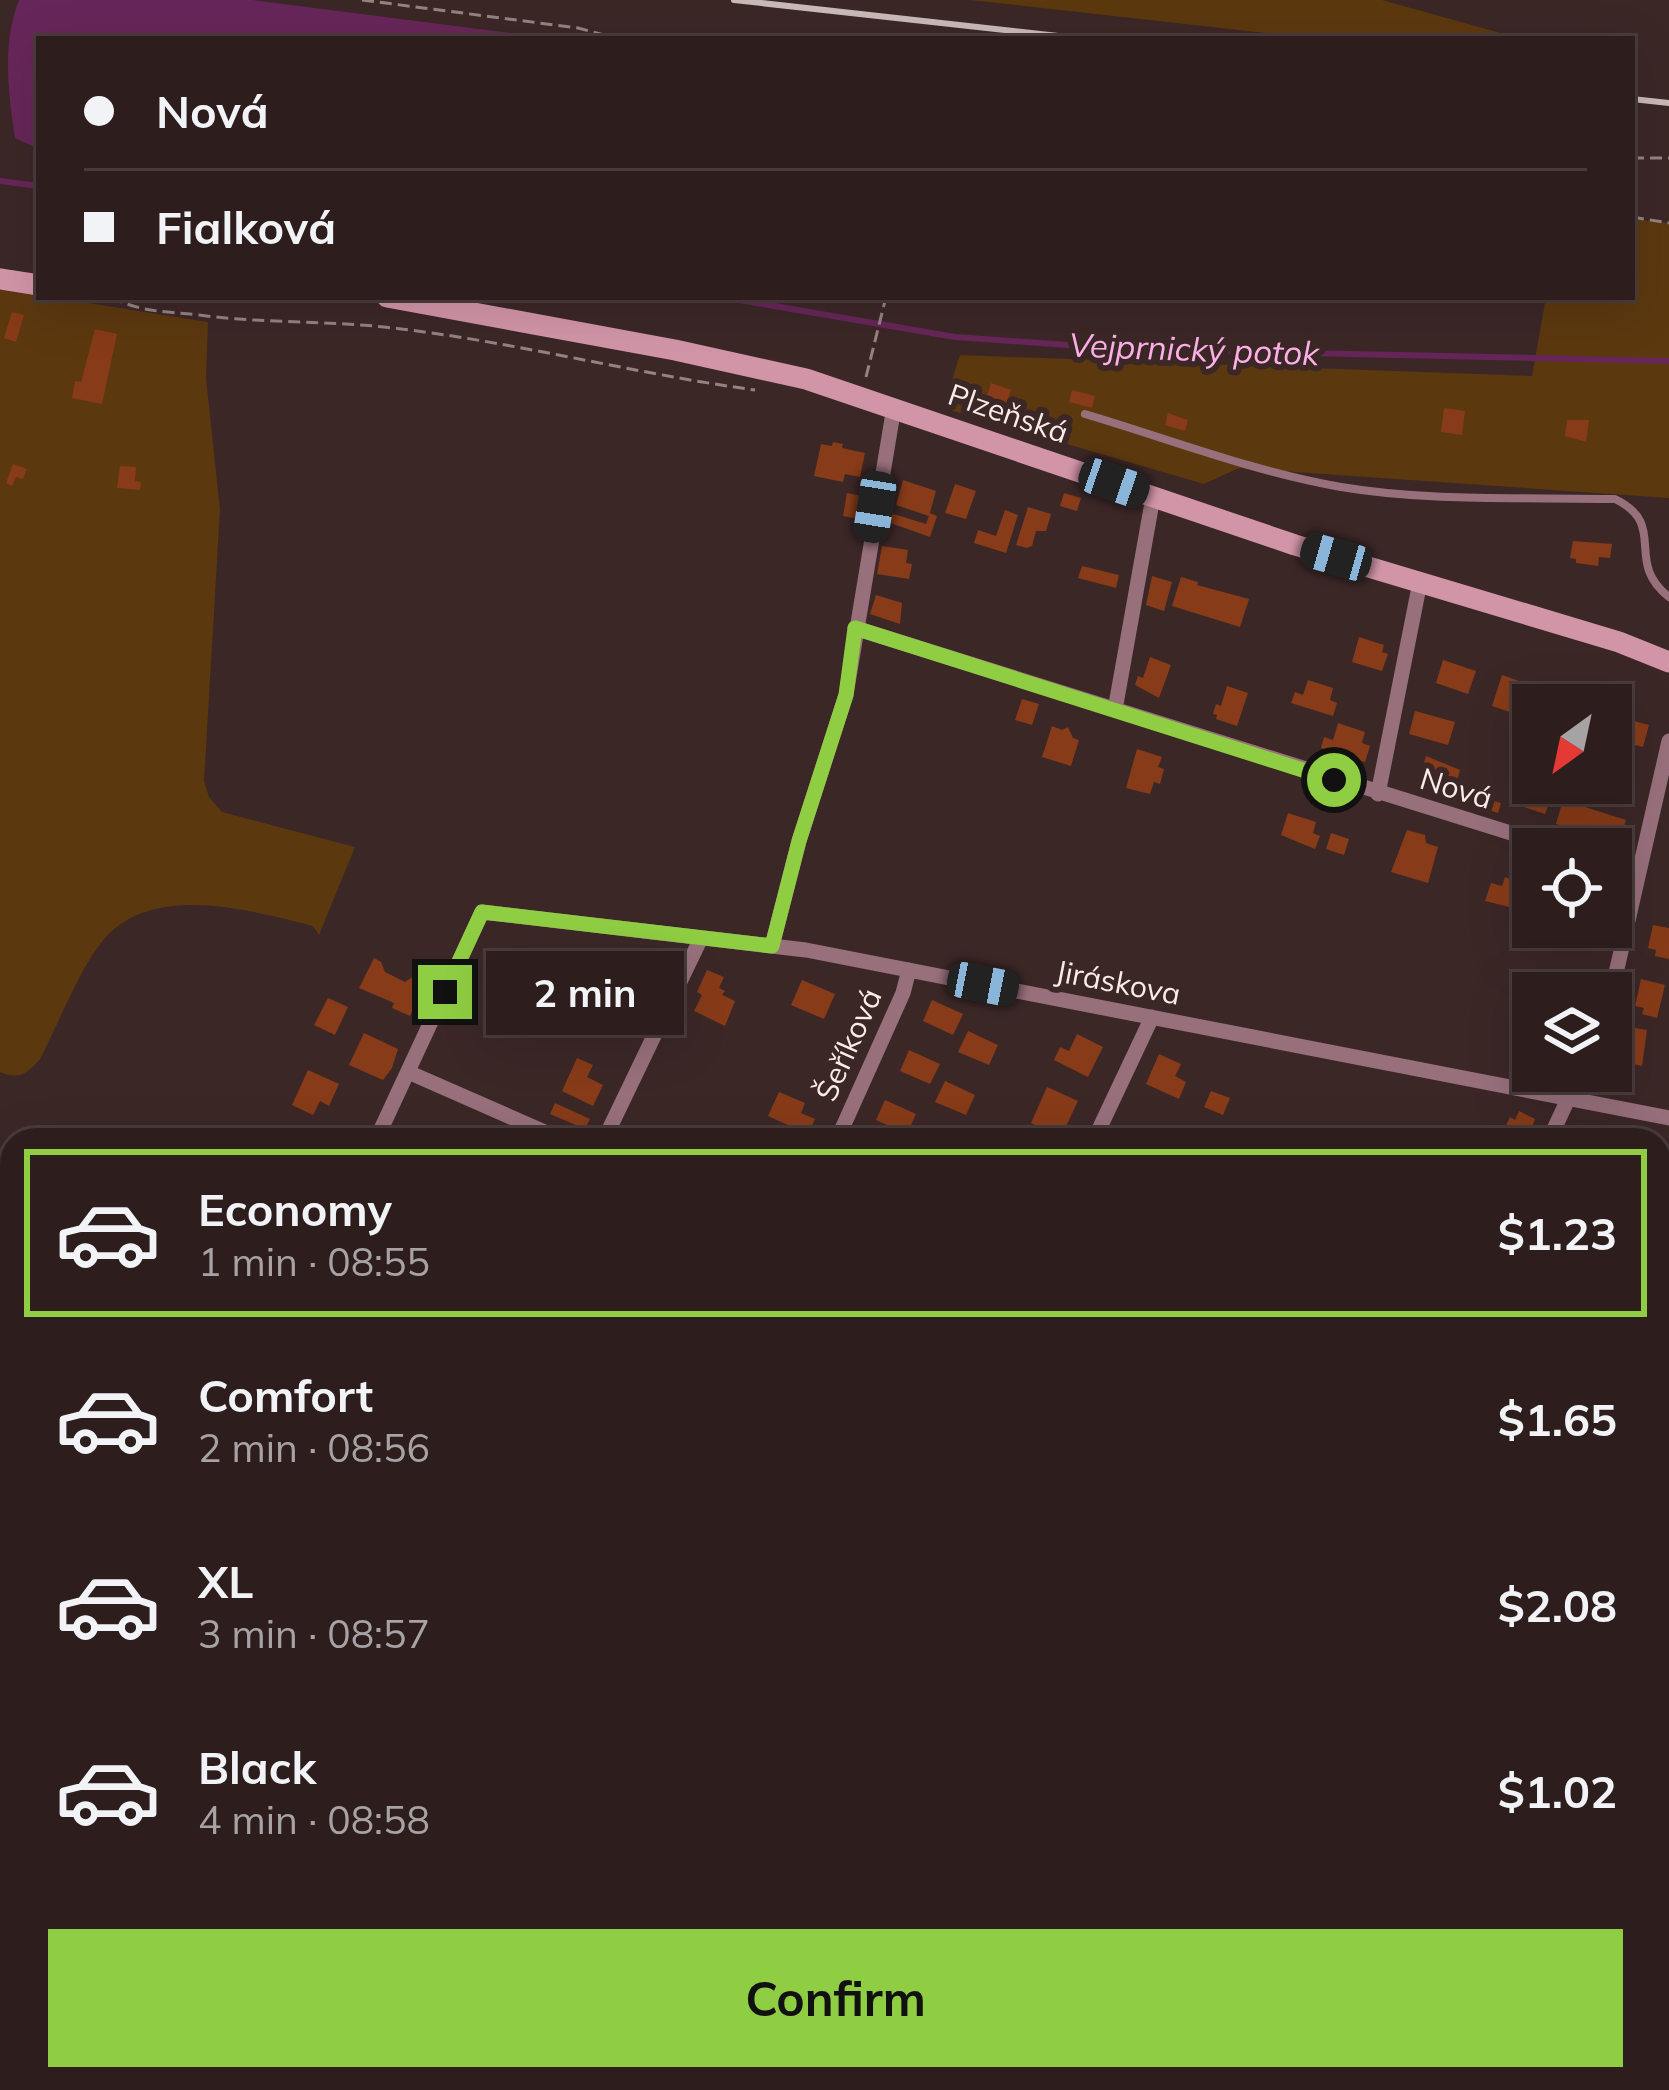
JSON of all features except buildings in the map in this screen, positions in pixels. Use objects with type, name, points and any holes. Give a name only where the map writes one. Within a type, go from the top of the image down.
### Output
[{"type":"main road","points":[[0,279],[36,285]]},
{"type":"main road","name":"Plzeňská","points":[[403,300],[806,379],[1669,662]]},
{"type":"street","points":[[772,946],[799,841],[846,695],[894,406]]},
{"type":"street","points":[[1114,710],[1153,496]]},
{"type":"street","points":[[1378,794],[1420,582]]},
{"type":"street","name":"Nová","points":[[855,628],[1512,834]]},
{"type":"street","points":[[1616,972],[1669,741]]},
{"type":"street","points":[[1632,870],[1638,872]]},
{"type":"street","name":"Jiráskova","points":[[408,1072],[482,912],[772,946],[1669,1118]]},
{"type":"street","points":[[610,1128],[700,938]]},
{"type":"street","name":"Šeříková","points":[[842,1128],[909,970]]},
{"type":"street","points":[[1100,1128],[1152,1017]]},
{"type":"street","points":[[382,1128],[408,1072],[536,1128]]},
{"type":"street","points":[[1554,1128],[1572,1092]]},
{"type":"lane","points":[[1085,414],[1282,474],[1343,487],[1430,495],[1615,499],[1641,507],[1652,519]]},
{"type":"lane","points":[[1657,532],[1651,570],[1656,585],[1669,597]]},
{"type":"path","points":[[362,0],[608,36]]},
{"type":"path","points":[[1635,158],[1669,158]]},
{"type":"path","points":[[1635,217],[1669,223]]},
{"type":"path","points":[[117,300],[136,310],[228,320],[338,323],[470,338],[755,390]]},
{"type":"path","points":[[861,396],[885,300]]},
{"type":"shaded area","points":[[19,0],[252,0],[534,36],[36,36],[36,148],[15,138],[12,121],[8,51]]},
{"type":"shaded area","points":[[971,0],[1382,0],[1511,36],[1292,36]]},
{"type":"shaded area","points":[[1635,219],[1669,223],[1669,498],[1239,468],[1204,484],[943,408],[960,355],[1532,376],[1545,300],[1635,300]]},
{"type":"shaded area","points":[[0,289],[36,295],[36,300],[69,300],[208,322],[206,378],[220,510],[204,781],[209,797],[222,812],[355,847],[319,935],[313,926],[201,905],[145,912],[121,924],[84,969],[40,1059],[18,1075],[0,1072]]},
{"type":"waterway","name":"Vejprnický potok","points":[[0,181],[36,186]]},
{"type":"waterway","name":"Vejprnický potok","points":[[739,300],[955,337],[1125,349],[1669,361]]},
{"type":"railway","points":[[734,0],[1058,36]]},
{"type":"railway","points":[[1635,99],[1669,103]]},
{"type":"route","points":[[445,992],[482,912],[772,946],[799,841],[846,695],[855,628],[1334,780]]}]
